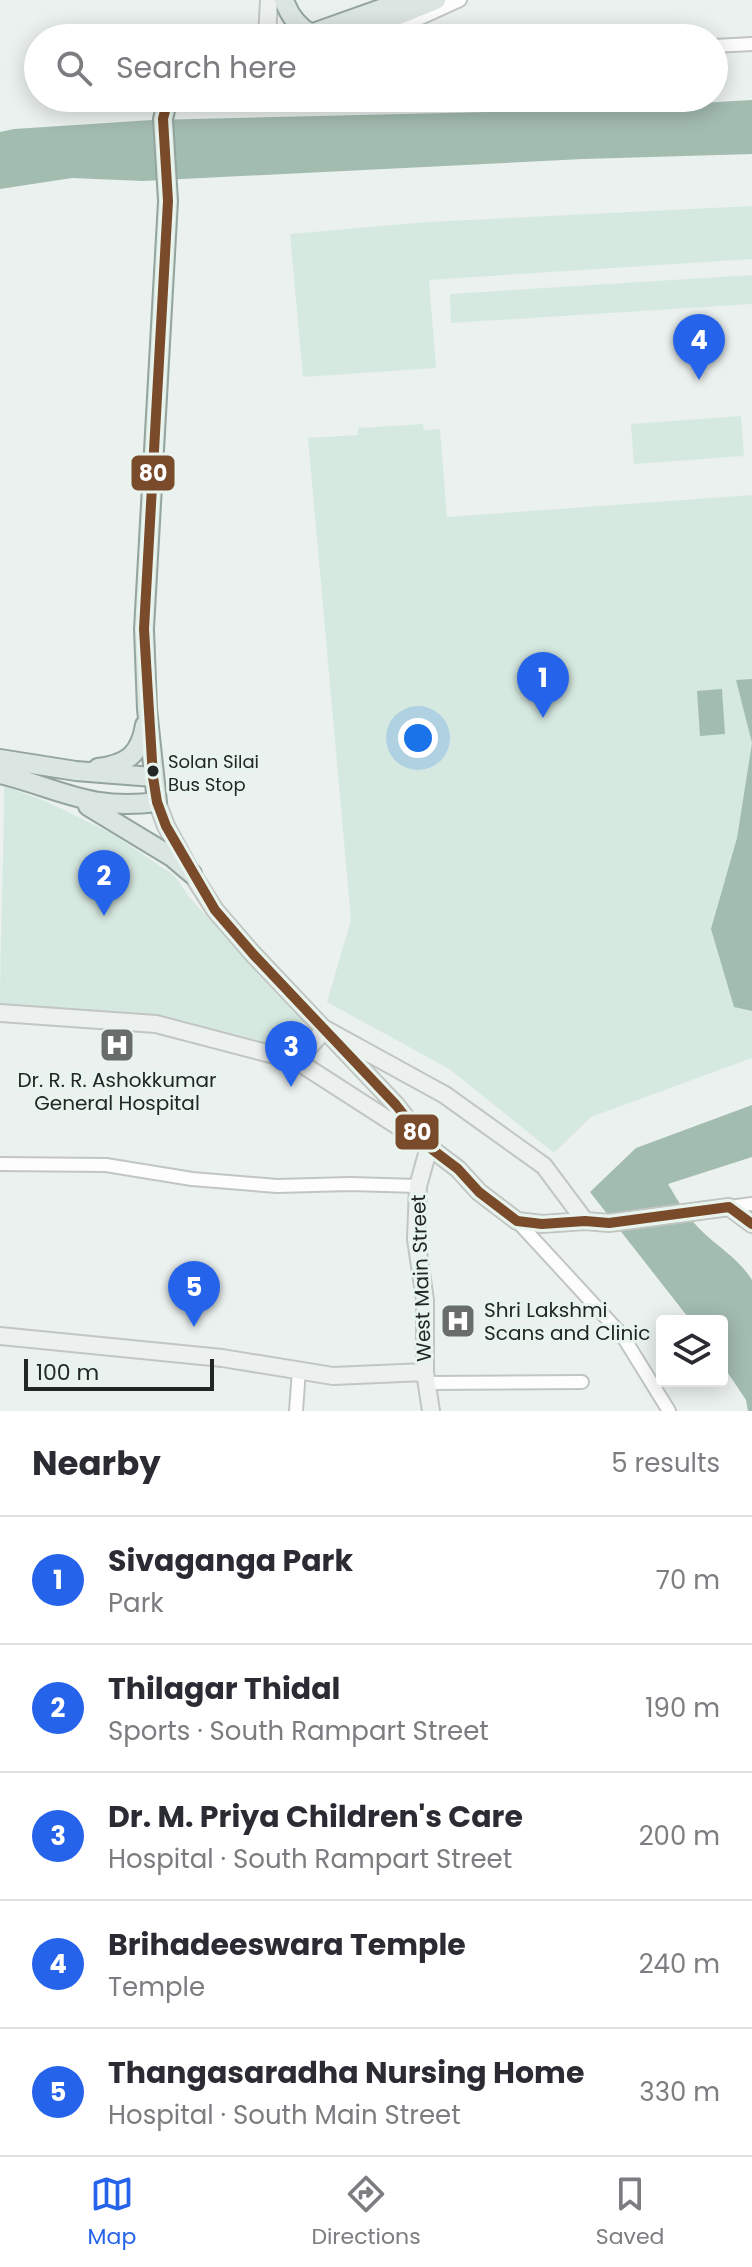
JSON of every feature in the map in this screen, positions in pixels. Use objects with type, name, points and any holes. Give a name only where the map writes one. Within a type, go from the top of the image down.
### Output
[{"type":"main road","points":[[284,0],[297,24]]},
{"type":"main road","points":[[345,24],[436,0]]},
{"type":"main road","points":[[378,24],[404,6]]},
{"type":"main road","points":[[0,774],[75,799],[112,805],[157,802],[147,709],[144,629],[170,112]]},
{"type":"main road","points":[[76,771],[112,766],[137,752],[147,709]]},
{"type":"main road","points":[[0,759],[76,771],[153,777]]},
{"type":"main road","points":[[75,799],[172,857],[192,874]]},
{"type":"street","points":[[268,24],[269,0]]},
{"type":"street","points":[[385,24],[416,20],[460,0]]},
{"type":"street","points":[[728,45],[752,44]]},
{"type":"street","points":[[157,802],[166,826],[215,910],[396,1105],[429,1147]]},
{"type":"street","points":[[0,1013],[156,1024],[297,1061],[429,1147],[517,1221],[622,1335],[669,1411]]},
{"type":"street","points":[[297,1061],[325,1029]]},
{"type":"street","points":[[325,1029],[445,1095],[544,1166],[585,1221]]},
{"type":"street","name":"West Main Street","points":[[429,1147],[418,1186],[416,1239],[425,1300],[426,1378],[431,1411]]},
{"type":"street","points":[[0,1164],[106,1165],[192,1179],[277,1186],[418,1186]]},
{"type":"street","points":[[517,1221],[542,1224],[609,1223],[752,1204]]},
{"type":"street","points":[[729,1207],[752,1224]]},
{"type":"street","points":[[0,1336],[222,1358],[333,1376],[582,1382]]},
{"type":"street","points":[[296,1411],[299,1370]]},
{"type":"shaded area","points":[[752,100],[752,154],[583,159],[143,181],[72,178],[0,189],[0,132],[14,129],[152,120],[493,112],[728,112],[728,101]]},
{"type":"shaded area","points":[[752,206],[752,259],[429,280],[436,368],[303,377],[290,234],[427,222]]},
{"type":"shaded area","points":[[752,275],[752,304],[451,323],[450,294]]},
{"type":"shaded area","points":[[741,416],[744,456],[634,464],[631,424]]},
{"type":"shaded area","points":[[423,424],[424,430],[440,429],[447,517],[752,495],[752,1058],[591,1117],[554,1153],[449,1069],[327,1002],[351,920],[308,438],[358,435],[358,428]]},
{"type":"shaded area","points":[[752,679],[752,743],[736,680]]},
{"type":"shaded area","points":[[722,689],[725,734],[700,736],[697,691]]},
{"type":"shaded area","points":[[752,743],[752,1011],[734,1007],[711,929],[737,838]]},
{"type":"shaded area","points":[[4,786],[43,800],[111,833],[175,876],[189,897],[304,1020],[289,1052],[220,1033],[0,1010]]},
{"type":"shaded area","points":[[752,1105],[752,1157],[668,1184],[695,1224],[737,1261],[752,1280],[752,1411],[748,1411],[746,1400],[728,1373],[728,1315],[686,1315],[590,1192],[636,1148]]},
{"type":"transit line","name":"80","points":[[165,112],[168,201],[144,629],[153,777],[157,802],[166,826],[215,910],[253,954],[396,1105],[429,1147],[517,1221],[542,1224],[609,1223],[729,1207],[752,1224]]},
{"type":"place","name":"Brihadeeswara Temple","points":[[699,380]]},
{"type":"place","name":"Sivaganga Park","points":[[543,718]]},
{"type":"place","name":"Solan Silai Bus Stop","points":[[153,771]]},
{"type":"place","name":"Thilagar Thidal","points":[[104,916]]},
{"type":"place","name":"Dr. R. R. Ashokkumar General Hospital","points":[[117,1045]]},
{"type":"place","name":"Dr. M. Priya Children's Care","points":[[291,1087]]},
{"type":"place","name":"Shri Lakshmi Scans and Clinic","points":[[458,1321]]},
{"type":"place","name":"Thangasaradha Nursing Home","points":[[194,1327]]}]
